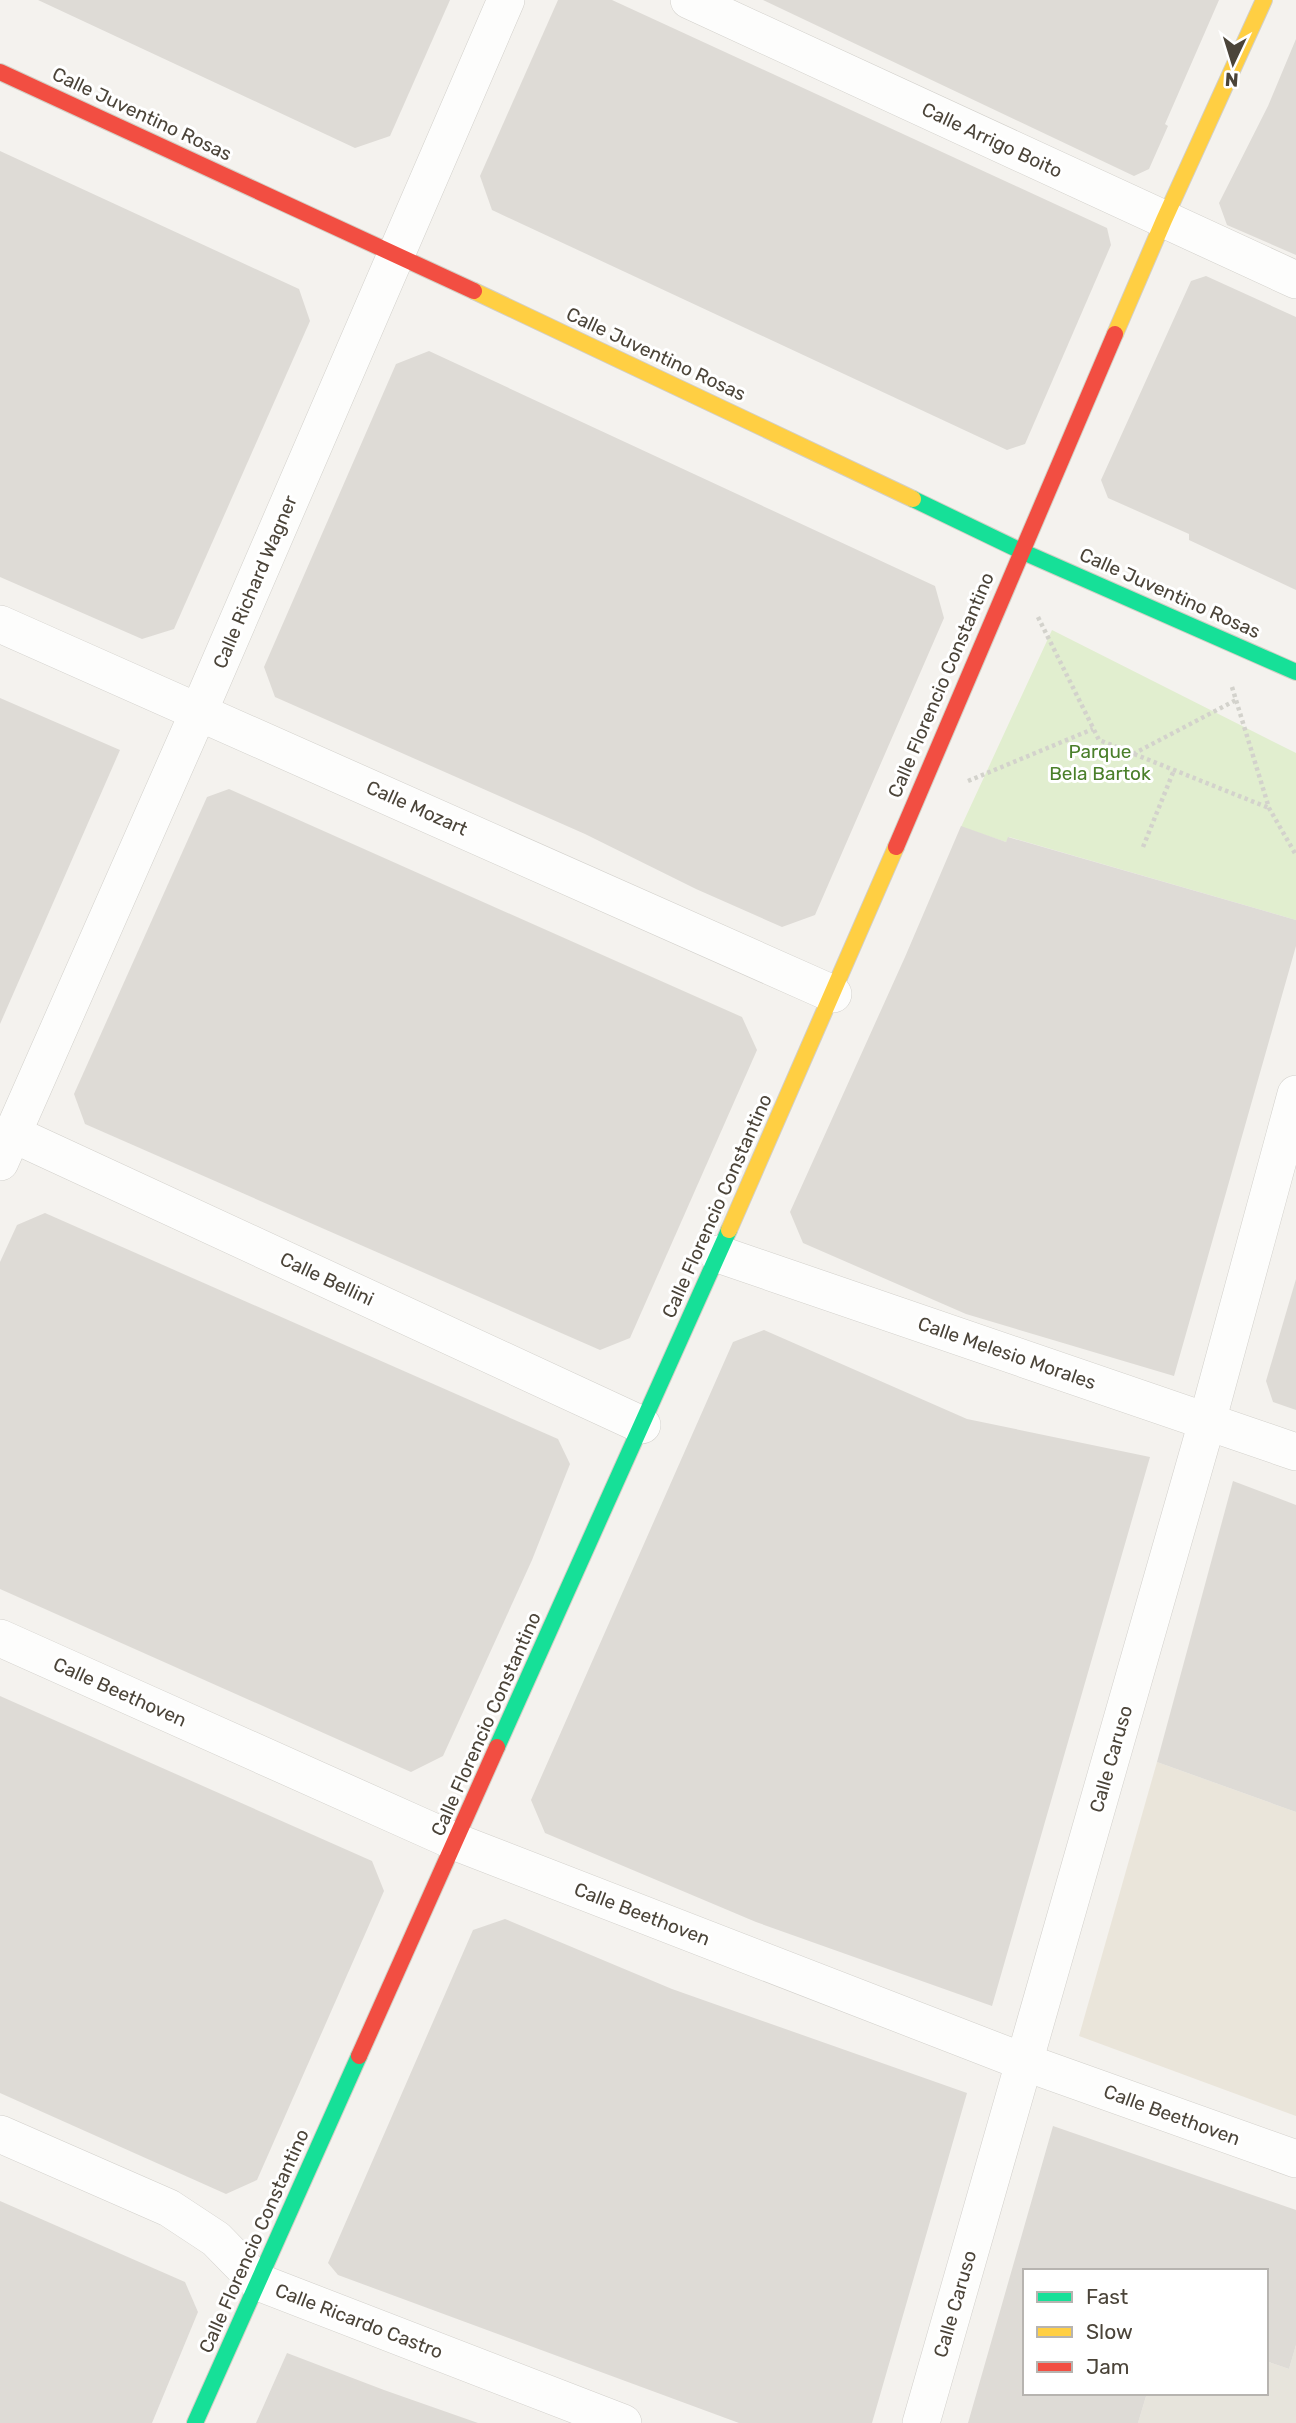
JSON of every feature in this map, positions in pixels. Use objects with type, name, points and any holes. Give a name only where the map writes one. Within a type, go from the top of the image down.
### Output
[{"type":"street","name":"Calle Richard Wagner","points":[[6,1148],[199,711],[506,0]]},
{"type":"street","name":"Calle Arrigo Boito","points":[[689,0],[1296,280]]},
{"type":"street","name":"Calle Florencio Constantino","points":[[195,2423],[719,1254],[1164,220],[1264,0]]},
{"type":"street","name":"Calle Juventino Rosas","points":[[0,72],[397,254],[1021,551],[1296,672]]},
{"type":"street","name":"Calle Mozart","points":[[0,624],[833,994]]},
{"type":"street","name":"Calle Caruso","points":[[921,2423],[1207,1422],[1296,1094]]},
{"type":"street","name":"Calle Bellini","points":[[6,1148],[642,1425]]},
{"type":"street","name":"Calle Melesio Morales","points":[[719,1254],[1296,1452]]},
{"type":"street","name":"Calle Beethoven","points":[[0,1638],[456,1842],[1024,2062],[1296,2159]]},
{"type":"street","name":"Calle Ricardo Castro","points":[[0,2134],[169,2208],[216,2239],[258,2282],[623,2423]]},
{"type":"path","points":[[1002,596],[1039,618],[1098,740],[1269,808]]},
{"type":"path","points":[[1246,650],[1231,682],[1269,808],[1296,855]]},
{"type":"path","points":[[1133,754],[1236,700]]},
{"type":"path","points":[[922,783],[943,792],[1093,729]]},
{"type":"path","points":[[1143,847],[1174,770]]},
{"type":"shaded area","points":[[1157,1762],[1296,1812],[1296,2116],[1079,2036]]},
{"type":"shaded area","points":[[1296,2345],[1296,2423],[1138,2423],[1146,2395],[1268,2395],[1268,2362],[1289,2369]]},
{"type":"green space","name":"Parque Bela Bartok","points":[[1052,630],[1296,753],[1296,920],[1009,837],[1006,842],[961,827]]},
{"type":"building","points":[[38,0],[450,0],[390,136],[355,148]]},
{"type":"building","points":[[558,0],[612,0],[1107,228],[1111,245],[1025,444],[1007,450],[492,210],[480,176]]},
{"type":"building","points":[[763,0],[1219,0],[1165,124],[1168,126],[1149,169],[1134,176]]},
{"type":"building","points":[[1296,39],[1296,255],[1227,225],[1219,203],[1268,106]]},
{"type":"building","points":[[0,151],[299,289],[310,321],[174,629],[142,639],[0,577]]},
{"type":"building","points":[[1206,276],[1296,317],[1296,590],[1189,540],[1189,534],[1108,498],[1101,480],[1191,281]]},
{"type":"building","points":[[429,351],[935,586],[944,618],[815,915],[782,927],[696,889],[585,834],[275,697],[264,667],[396,364]]},
{"type":"building","points":[[0,698],[120,750],[0,1024]]},
{"type":"building","points":[[229,789],[742,1017],[757,1050],[630,1338],[600,1350],[85,1124],[74,1094],[207,797]]},
{"type":"building","points":[[961,826],[1006,842],[1008,837],[1296,920],[1296,946],[1174,1376],[966,1314],[803,1243],[790,1212]]},
{"type":"building","points":[[45,1213],[558,1439],[570,1464],[532,1560],[443,1756],[411,1772],[0,1589],[0,1262],[17,1225]]},
{"type":"building","points":[[1296,1279],[1296,1410],[1273,1402],[1266,1381]]},
{"type":"building","points":[[764,1330],[967,1419],[1150,1457],[992,2006],[756,1922],[545,1833],[531,1800],[733,1342]]},
{"type":"building","points":[[1233,1481],[1296,1505],[1296,1812],[1157,1762]]},
{"type":"building","points":[[0,1696],[372,1861],[384,1891],[257,2180],[226,2194],[0,2093]]},
{"type":"building","points":[[505,1919],[672,1989],[967,2093],[872,2423],[739,2423],[338,2275],[328,2263],[473,1930]]},
{"type":"building","points":[[1053,2126],[1296,2210],[1296,2345],[1289,2369],[1268,2362],[1268,2269],[1023,2269],[1023,2395],[1146,2395],[1138,2423],[968,2423]]},
{"type":"building","points":[[0,2201],[185,2282],[198,2312],[152,2423],[0,2423]]},
{"type":"building","points":[[287,2353],[384,2390],[478,2423],[256,2423]]},
{"type":"traffic: fast","points":[[913,499],[1021,551],[1296,672]]},
{"type":"traffic: fast","points":[[497,1747],[729,1230]]},
{"type":"traffic: fast","points":[[195,2423],[359,2056]]},
{"type":"traffic: slow","points":[[1115,334],[1264,0]]},
{"type":"traffic: slow","points":[[474,291],[913,499]]},
{"type":"traffic: slow","points":[[729,1230],[896,847]]},
{"type":"traffic: jam","points":[[0,72],[474,291]]},
{"type":"traffic: jam","points":[[896,847],[1115,334]]},
{"type":"traffic: jam","points":[[359,2056],[497,1747]]}]
